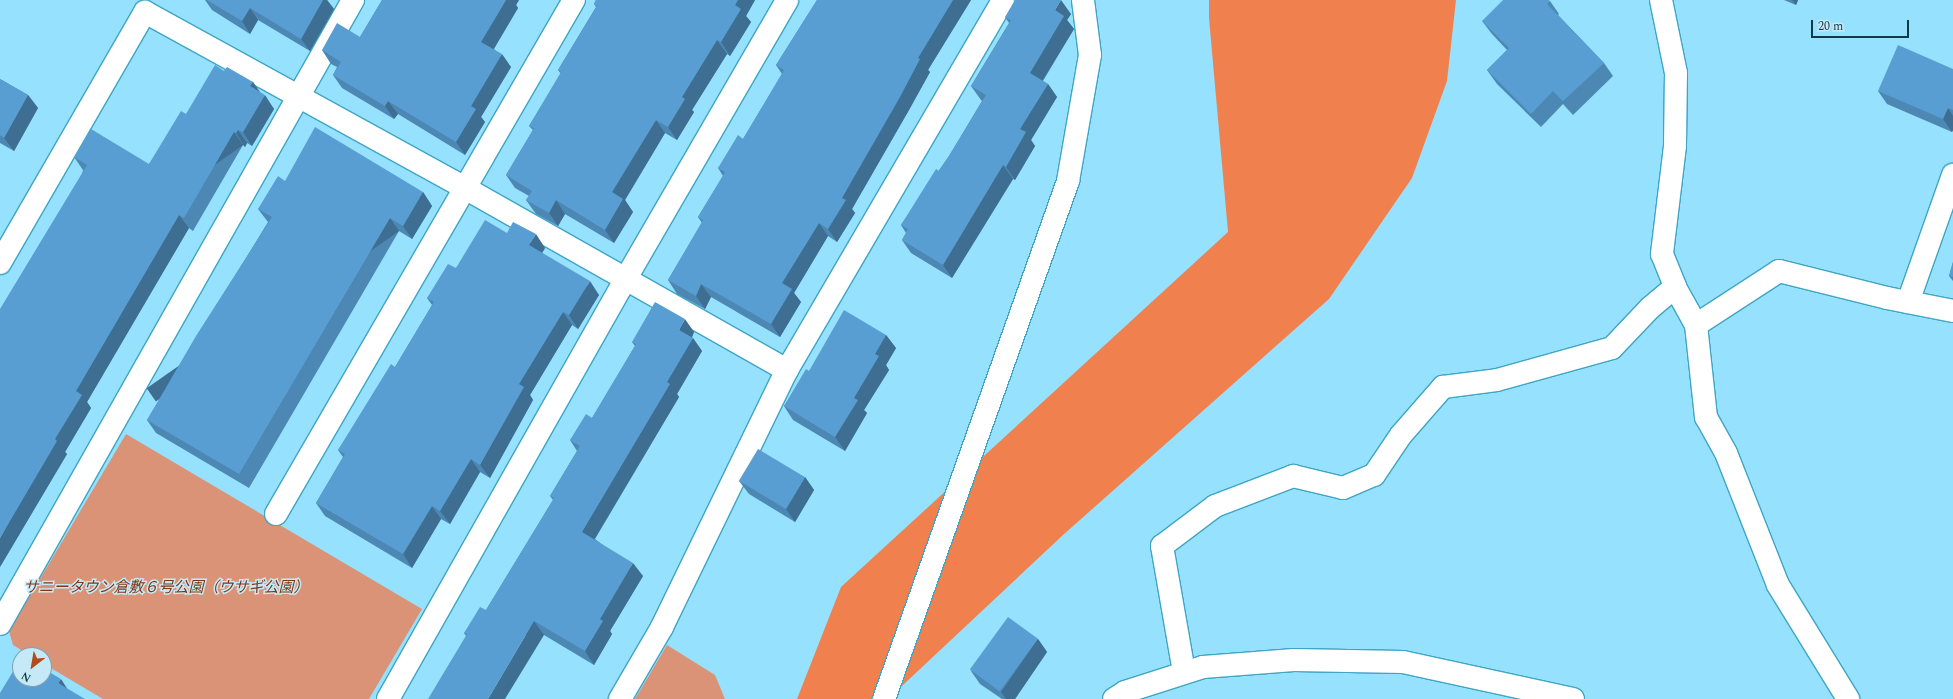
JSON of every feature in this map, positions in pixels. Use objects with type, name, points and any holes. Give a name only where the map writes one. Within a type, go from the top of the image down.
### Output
[{"type":"street","points":[[0,624],[354,0]]},
{"type":"street","points":[[276,514],[574,0]]},
{"type":"street","points":[[388,699],[625,280],[787,0]]},
{"type":"street","points":[[620,699],[662,627],[787,370],[1003,0]]},
{"type":"street","points":[[884,699],[1068,181],[1090,55],[1083,0]]},
{"type":"street","points":[[1662,0],[1676,74],[1675,146],[1662,254],[1674,287],[1696,325],[1706,417],[1726,452],[1778,585],[1848,699]]},
{"type":"street","points":[[0,263],[144,12],[465,188],[625,280],[787,370]]},
{"type":"street","points":[[1908,302],[1953,175]]},
{"type":"street","points":[[1696,325],[1780,271],[1908,302],[1953,311]]},
{"type":"street","points":[[1184,672],[1162,546],[1215,506],[1293,476],[1343,488],[1374,474],[1402,436],[1443,387],[1497,380],[1612,348],[1650,308],[1674,287]]},
{"type":"street","points":[[1114,699],[1125,692],[1203,666],[1294,660],[1403,662],[1572,699]]},
{"type":"green space","name":"サニータウン倉敷６号公園（ウサギ公園）","points":[[126,434],[422,609],[369,699],[103,699],[52,669],[52,647],[16,647],[13,645],[9,631]]},
{"type":"green space","points":[[667,645],[715,675],[725,699],[635,699]]},
{"type":"shaded area","points":[[1209,0],[1456,0],[1447,81],[1412,178],[1329,299],[1063,535],[888,699],[797,699],[841,587],[1228,232],[1209,18]]},
{"type":"building","points":[[207,0],[323,0],[301,39],[250,8],[242,21]]},
{"type":"building","points":[[382,0],[506,0],[481,42],[502,54],[471,106],[476,109],[456,142],[388,101],[385,106],[333,75],[341,62],[322,50],[337,23],[360,37]]},
{"type":"building","points":[[596,0],[738,0],[735,5],[741,9],[721,42],[717,40],[682,97],[685,99],[668,127],[656,120],[612,192],[623,199],[605,230],[556,200],[549,213],[526,200],[532,191],[506,175],[534,128],[529,126],[561,72],[558,70],[597,6],[594,4]]},
{"type":"building","points":[[817,0],[953,0],[918,58],[920,59],[900,97],[842,198],[846,200],[828,229],[819,223],[782,283],[792,289],[771,324],[701,284],[696,296],[668,280],[703,220],[698,217],[725,172],[718,168],[738,135],[743,139],[784,70],[776,65]]},
{"type":"building","points":[[1015,0],[1061,0],[1055,10],[1064,16],[1030,73],[1048,84],[1020,129],[1026,132],[1006,167],[1003,165],[943,265],[902,240],[908,229],[901,225],[936,169],[939,171],[949,156],[986,95],[971,86],[1011,20],[1005,17]]},
{"type":"building","points":[[1503,0],[1549,0],[1550,1],[1547,4],[1604,63],[1563,101],[1553,91],[1531,114],[1487,70],[1509,48],[1482,21]]},
{"type":"building","points":[[1898,45],[1953,69],[1953,110],[1948,108],[1943,119],[1878,91]]},
{"type":"building","points":[[215,65],[224,71],[227,67],[253,82],[250,86],[265,95],[243,132],[238,130],[236,133],[234,132],[184,218],[179,215],[76,391],[82,395],[55,439],[57,441],[0,538],[0,309],[87,165],[74,157],[91,129],[149,164],[181,111],[186,114]]},
{"type":"building","points":[[0,79],[28,95],[4,138],[0,135]]},
{"type":"building","points":[[315,127],[423,192],[403,226],[390,218],[239,474],[147,420],[196,336],[272,217],[258,209],[278,176],[285,181]]},
{"type":"building","points":[[485,220],[507,233],[513,222],[536,234],[529,245],[590,281],[569,315],[563,312],[519,384],[524,387],[480,465],[471,459],[440,511],[432,506],[403,554],[316,503],[345,454],[338,450],[391,364],[395,367],[434,302],[427,298],[448,264],[456,268]]},
{"type":"building","points":[[1953,262],[1953,277],[1949,276]]},
{"type":"building","points":[[655,302],[685,319],[679,330],[693,338],[667,382],[670,384],[582,532],[633,563],[600,619],[603,621],[585,651],[534,621],[488,699],[428,699],[467,634],[464,633],[480,607],[486,610],[554,498],[550,496],[580,446],[570,440],[586,414],[592,418],[636,344],[632,342]]},
{"type":"building","points":[[844,310],[886,335],[875,354],[879,356],[854,398],[858,400],[835,437],[784,406],[806,369],[809,371]]},
{"type":"building","points":[[758,449],[805,477],[786,509],[739,481]]},
{"type":"building","points":[[1008,617],[1038,639],[1000,691],[970,670]]},
{"type":"building","points":[[12,673],[12,687],[52,687],[52,674],[61,679],[58,683],[85,699],[0,699],[0,693]]}]
